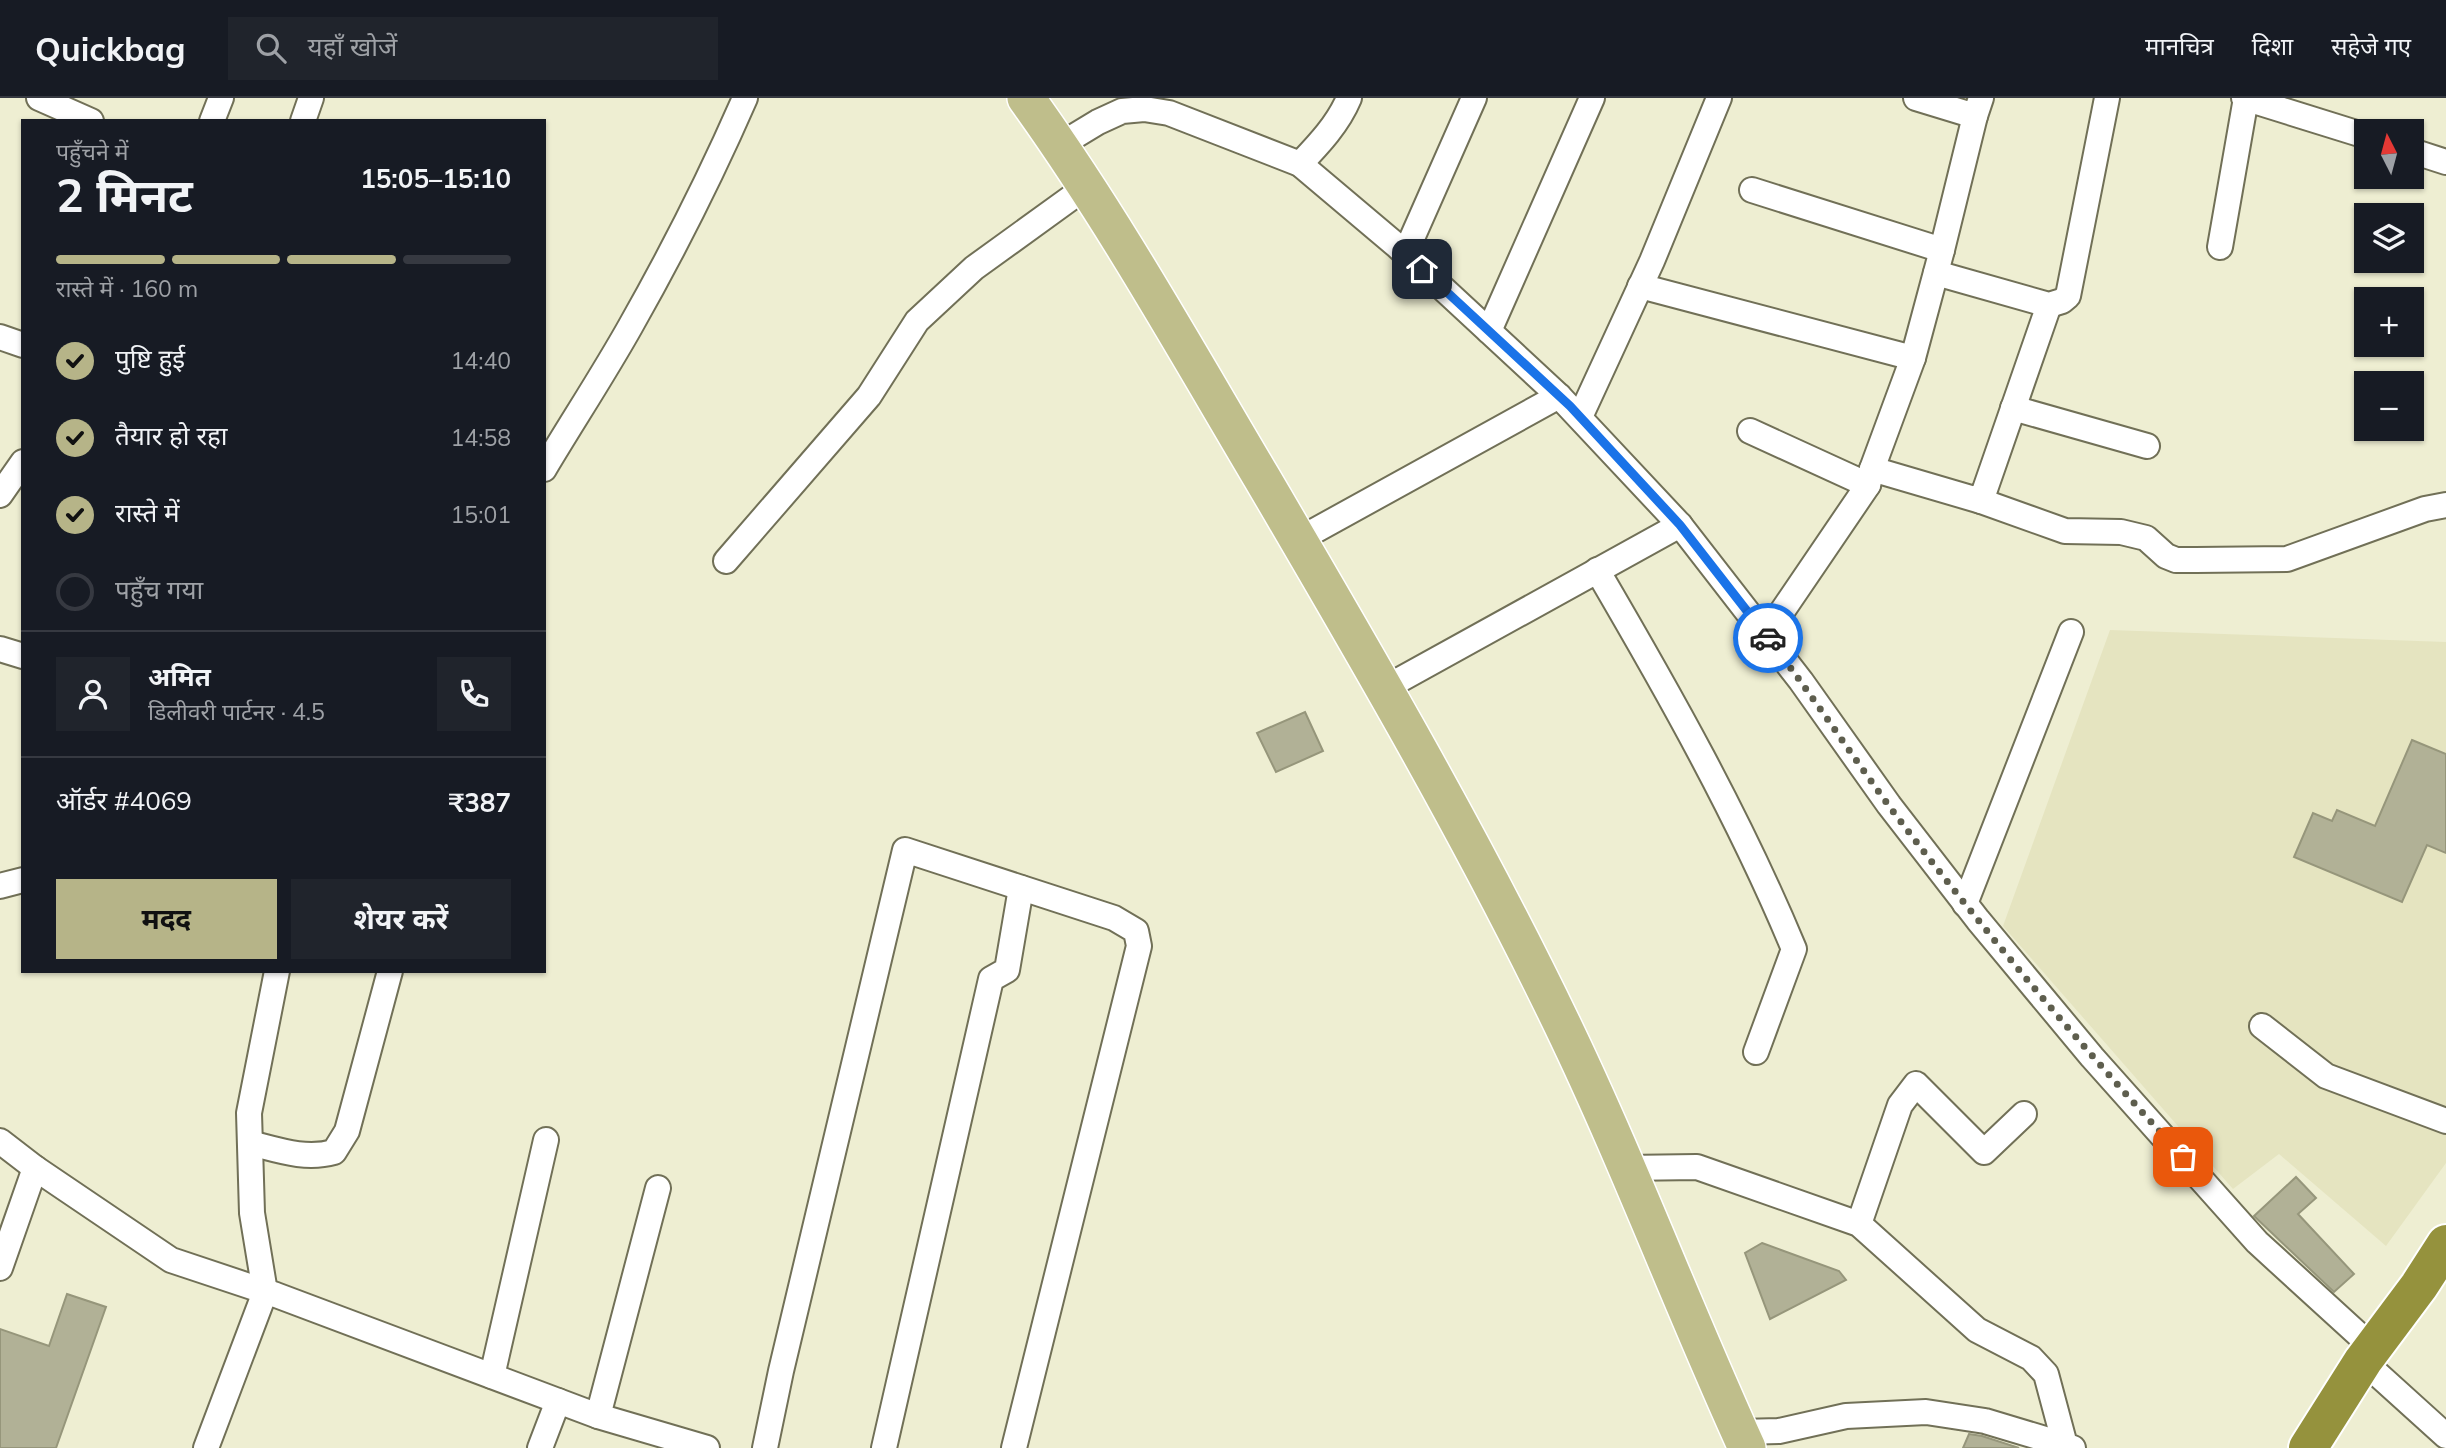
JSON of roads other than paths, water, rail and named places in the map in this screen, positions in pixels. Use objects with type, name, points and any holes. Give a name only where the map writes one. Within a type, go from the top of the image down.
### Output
[{"type":"highway","points":[[2308,1448],[2368,1354],[2419,1286],[2446,1244]]},
{"type":"main road","points":[[1004,98],[1080,191],[1181,340],[1385,688],[1562,1024],[1625,1168],[1737,1443]]},
{"type":"main road","points":[[1027,98],[1060,145],[1080,191],[1470,882],[1601,1164],[1737,1443]]},
{"type":"street","points":[[39,98],[86,119]]},
{"type":"street","points":[[213,119],[221,98]]},
{"type":"street","points":[[304,119],[312,98]]},
{"type":"street","points":[[546,466],[659,274],[745,98]]},
{"type":"street","points":[[1300,164],[1321,143],[1344,111],[1349,98]]},
{"type":"street","points":[[1405,254],[1474,98]]},
{"type":"street","points":[[1489,331],[1592,98]]},
{"type":"street","points":[[1580,417],[1640,286],[1719,98]]},
{"type":"street","points":[[1766,635],[1870,477],[1913,358],[1978,107],[1916,98]]},
{"type":"street","points":[[1752,190],[2049,305],[2062,302],[2068,296],[2108,98]]},
{"type":"street","points":[[2220,247],[2246,98],[2354,132]]},
{"type":"street","points":[[1060,145],[1122,111],[1144,109],[1169,113],[1300,164],[1405,254],[1559,396],[1680,525],[1801,681],[1889,805],[1965,904],[2092,1057],[2257,1242],[2446,1436]]},
{"type":"street","points":[[2424,155],[2446,162]]},
{"type":"street","points":[[726,561],[869,396],[916,321],[974,268],[1080,191]]},
{"type":"street","points":[[1640,286],[1913,358]]},
{"type":"street","points":[[1981,501],[2049,305]]},
{"type":"street","points":[[0,337],[21,344]]},
{"type":"street","points":[[1298,540],[1559,396]]},
{"type":"street","points":[[2013,408],[2147,446]]},
{"type":"street","points":[[1750,431],[1870,477],[1981,501],[2065,531],[2121,532],[2146,538],[2166,556],[2176,560],[2287,559],[2425,509],[2446,505]]},
{"type":"street","points":[[0,495],[21,465]]},
{"type":"street","points":[[1385,688],[1680,525]]},
{"type":"street","points":[[1597,570],[1673,699],[1775,904],[1794,949],[1756,1052]]},
{"type":"street","points":[[1965,904],[2071,632]]},
{"type":"street","points":[[0,649],[21,655]]},
{"type":"street","points":[[765,1448],[784,1357],[905,850],[1114,918],[1136,931],[1139,946],[1014,1448]]},
{"type":"street","points":[[0,886],[21,881]]},
{"type":"street","points":[[884,1448],[992,979],[1007,970],[1021,888]]},
{"type":"street","points":[[206,1448],[265,1292],[252,1213],[249,1112],[277,973]]},
{"type":"street","points":[[250,1143],[293,1154],[318,1157],[334,1152],[346,1131],[389,973]]},
{"type":"street","points":[[2262,1026],[2326,1076],[2446,1121]]},
{"type":"street","points":[[1859,1224],[1900,1105],[1916,1084],[1984,1152],[2024,1114]]},
{"type":"street","points":[[492,1376],[546,1140]]},
{"type":"street","points":[[0,1141],[35,1168],[171,1260],[492,1376],[661,1442],[707,1448]]},
{"type":"street","points":[[1625,1168],[1697,1167],[1859,1224],[1977,1330],[2031,1358],[2046,1374],[2069,1446]]},
{"type":"street","points":[[0,1268],[35,1168]]},
{"type":"street","points":[[598,1416],[658,1188]]},
{"type":"street","points":[[540,1448],[558,1401]]},
{"type":"street","points":[[1737,1443],[1846,1416],[1926,1412],[1985,1421],[2069,1446]]}]
